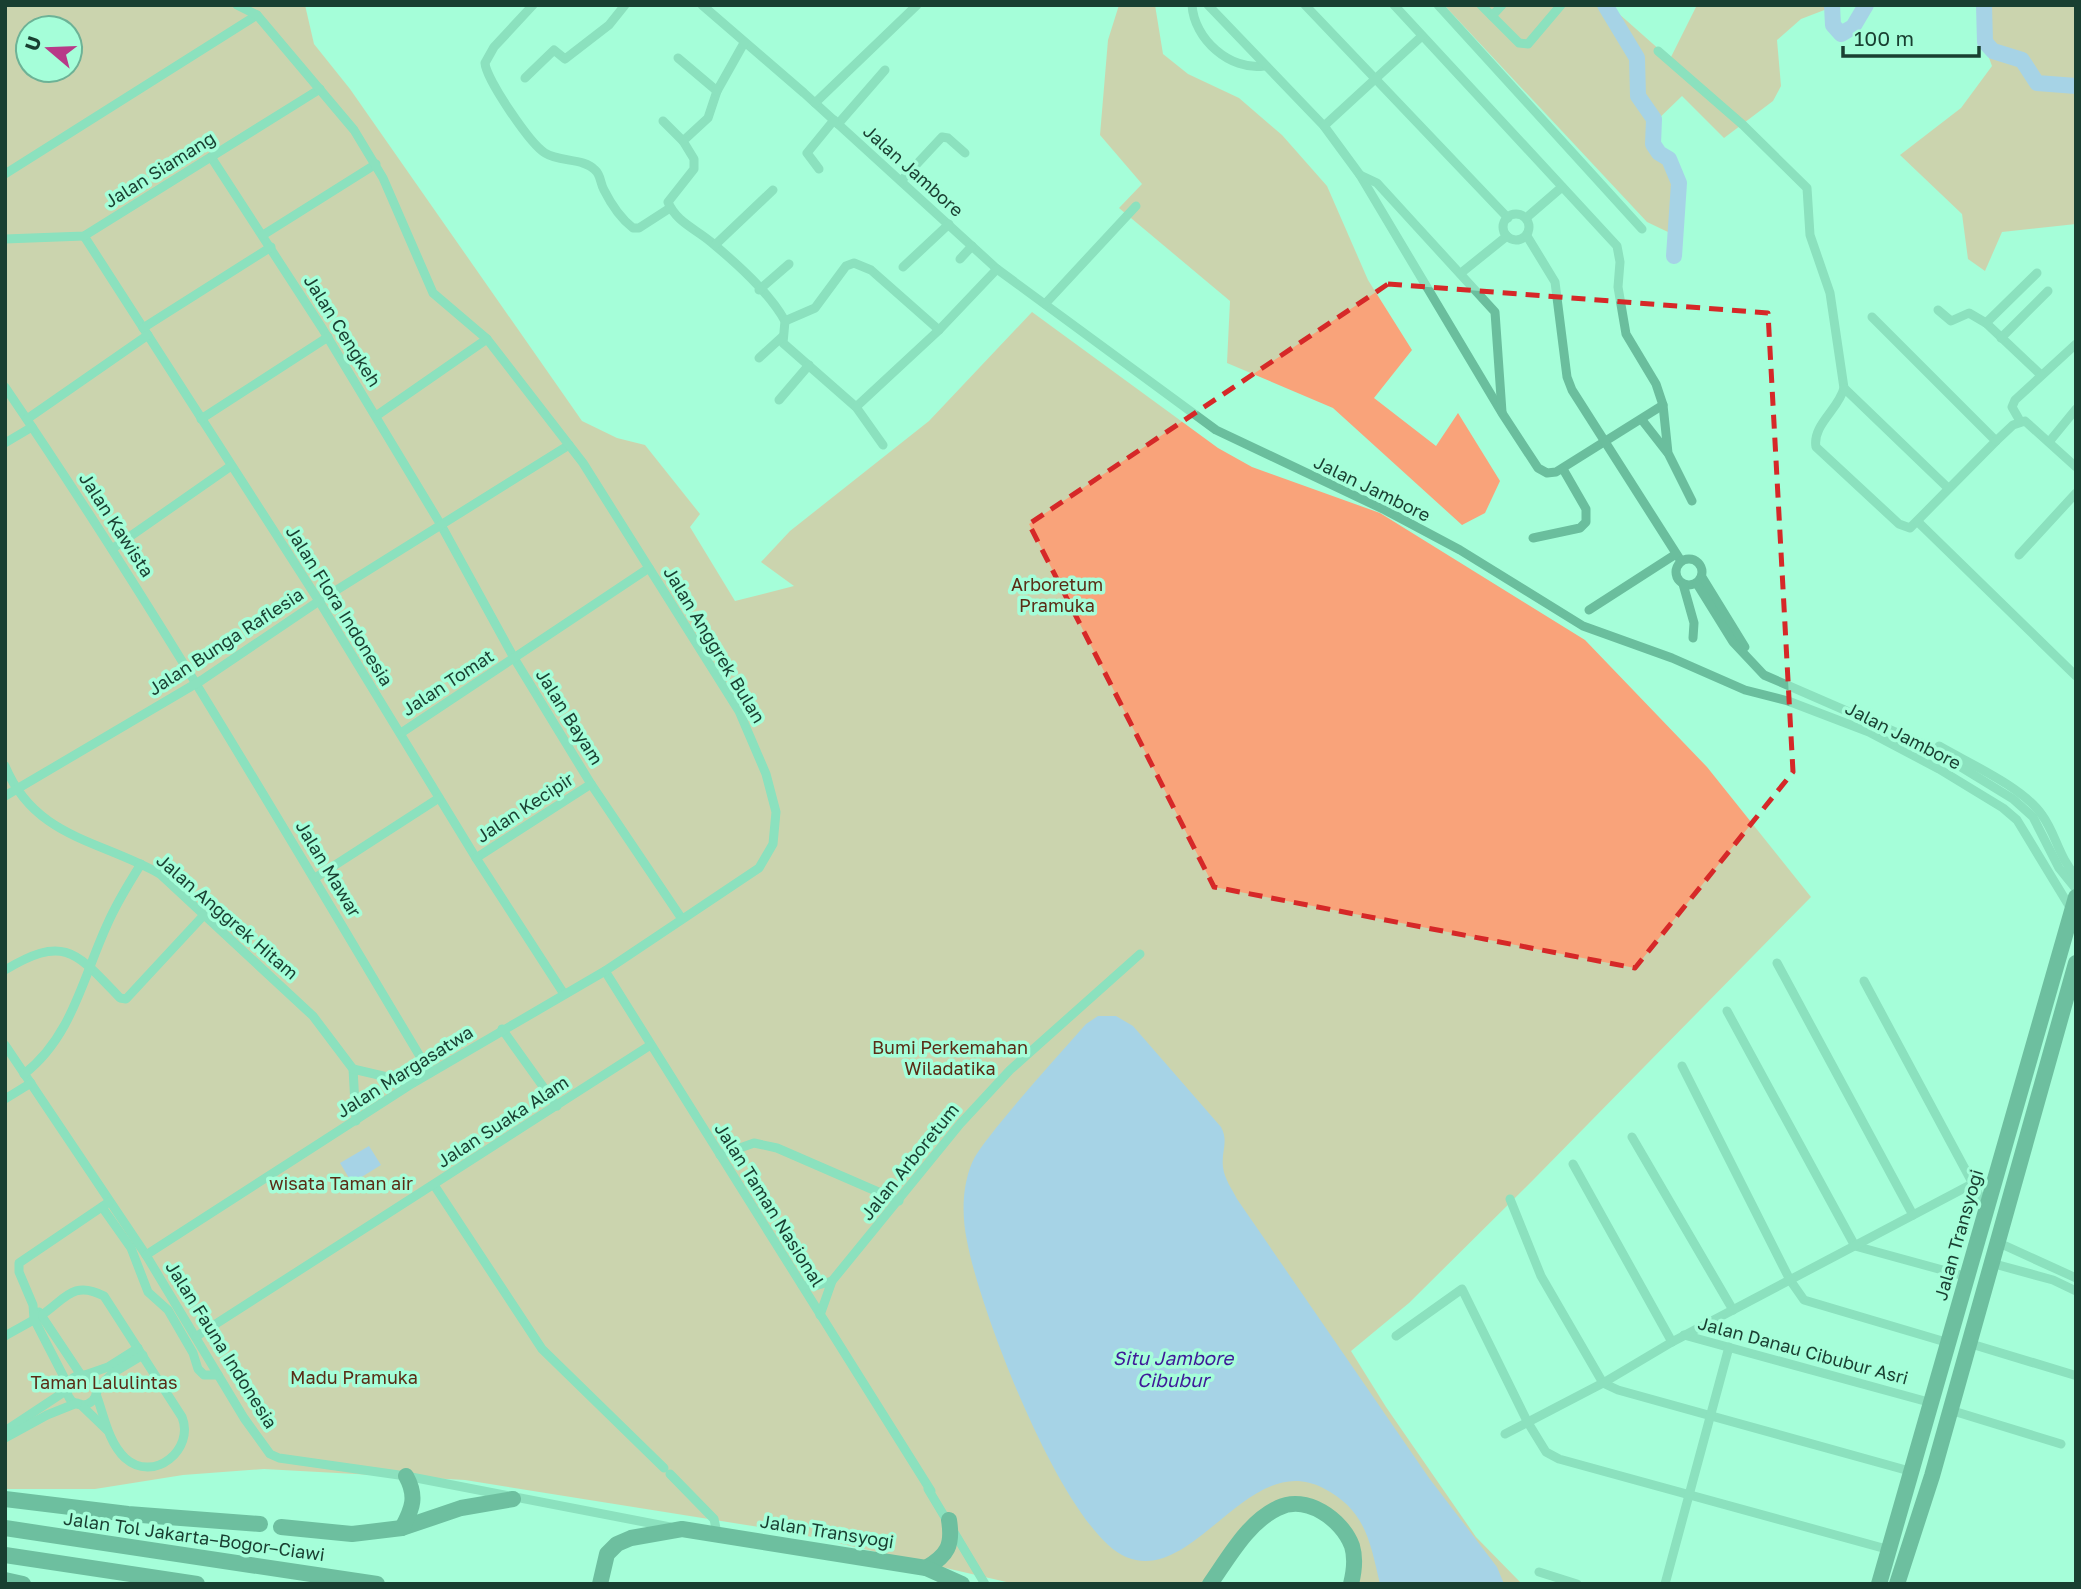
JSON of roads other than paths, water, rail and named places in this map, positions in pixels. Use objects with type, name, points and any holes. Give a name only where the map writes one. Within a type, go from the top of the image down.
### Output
[{"type":"highway","name":"Jalan Transyogi","points":[[1879,1584],[2074,904]]},
{"type":"highway","points":[[1897,1584],[1944,1432],[2076,962]]},
{"type":"highway","points":[[2034,1041],[2052,1046]]},
{"type":"highway","points":[[1925,1426],[1944,1432]]},
{"type":"highway","points":[[402,1528],[414,1500],[413,1489],[405,1476]]},
{"type":"highway","points":[[5,1499],[128,1514],[260,1524]]},
{"type":"highway","points":[[281,1527],[352,1534],[402,1528],[461,1508],[513,1499]]},
{"type":"highway","points":[[1210,1584],[1261,1520],[1280,1507],[1297,1503],[1329,1517],[1347,1536],[1354,1559],[1351,1584]]},
{"type":"highway","points":[[926,1568],[940,1560],[950,1548],[952,1538],[949,1520]]},
{"type":"highway","name":"Jalan Tol Jakarta–Bogor–Ciawi","points":[[5,1528],[377,1584]]},
{"type":"highway","name":"Jalan Transyogi","points":[[601,1577],[607,1554],[617,1544],[631,1538],[682,1529],[926,1568],[962,1584]]},
{"type":"highway","points":[[5,1555],[197,1584]]},
{"type":"highway","points":[[5,1580],[23,1584]]},
{"type":"street","points":[[237,5],[254,13]]},
{"type":"street","points":[[533,5],[494,47],[485,63],[505,102],[541,150],[553,157],[588,164],[598,172],[603,188],[619,215],[633,228],[639,228],[670,208]]},
{"type":"street","points":[[525,78],[554,50],[565,59],[609,26],[625,5]]},
{"type":"street","name":"Jalan Jambore","points":[[702,5],[815,103],[997,269],[1216,430],[1385,510],[1490,568],[1573,621],[1745,690],[1788,701],[1869,733],[1939,769],[2003,807],[2017,820],[2074,904]]},
{"type":"street","points":[[815,103],[917,5]]},
{"type":"street","points":[[1192,5],[1196,24],[1218,52],[1243,66],[1264,66]]},
{"type":"street","points":[[1208,5],[1324,126],[1360,174],[1502,413],[1538,468],[1550,473],[1563,469],[1662,405]]},
{"type":"street","points":[[1305,5],[1507,218]]},
{"type":"street","points":[[1394,5],[1617,246],[1620,262],[1618,287],[1626,334],[1656,384],[1662,405],[1668,453]]},
{"type":"street","points":[[1438,5],[1642,229]]},
{"type":"street","points":[[1481,5],[1519,43],[1528,44],[1561,5]]},
{"type":"street","points":[[1492,16],[1502,5]]},
{"type":"street","points":[[5,174],[254,13]]},
{"type":"street","name":"Jalan Anggrek Bulan","points":[[254,13],[354,130],[376,164],[433,293],[487,339],[569,445],[739,711],[766,774],[776,812],[774,844],[759,867],[682,919]]},
{"type":"street","points":[[1324,126],[1422,36]]},
{"type":"street","points":[[683,141],[708,118],[718,91],[744,43]]},
{"type":"street","points":[[1658,51],[1743,125],[1807,188],[1810,234],[1828,286],[1844,388],[1841,400],[1817,432],[1816,447],[1899,524],[1908,528],[1918,522],[1948,488],[2020,421]]},
{"type":"street","points":[[678,58],[718,91]]},
{"type":"street","points":[[819,169],[807,153],[885,70]]},
{"type":"street","name":"Jalan Siamang","points":[[5,239],[84,236],[320,89]]},
{"type":"street","points":[[663,121],[690,150],[694,169],[669,197],[670,208],[682,222],[715,245],[785,321]]},
{"type":"street","points":[[901,181],[942,137],[948,138],[965,153]]},
{"type":"street","name":"Jalan Cengkeh","points":[[211,157],[328,337],[441,524]]},
{"type":"street","points":[[263,235],[376,164]]},
{"type":"street","points":[[1360,174],[1377,183],[1495,312],[1502,413]]},
{"type":"street","points":[[1526,218],[1562,187]]},
{"type":"street","points":[[715,245],[773,190]]},
{"type":"street","points":[[1045,304],[1136,206]]},
{"type":"street","points":[[1516,214],[1526,218],[1530,229],[1527,236],[1517,241],[1507,236],[1503,228],[1507,218],[1516,214]]},
{"type":"street","points":[[903,267],[948,224]]},
{"type":"street","name":"Jalan Flora Indonesia","points":[[84,236],[319,601],[476,858],[564,994]]},
{"type":"street","points":[[1461,273],[1507,236]]},
{"type":"street","points":[[1527,236],[1555,282],[1567,377],[1603,443],[1678,558],[1676,574],[1684,584],[1694,623],[1693,638]]},
{"type":"street","points":[[960,258],[972,246]]},
{"type":"street","points":[[5,443],[146,332],[271,247]]},
{"type":"street","points":[[785,321],[815,308],[846,266],[854,263],[880,277],[939,330]]},
{"type":"street","points":[[759,290],[789,264]]},
{"type":"street","points":[[856,407],[939,330],[997,269]]},
{"type":"street","points":[[1986,323],[2037,273]]},
{"type":"street","points":[[2001,338],[2048,291]]},
{"type":"street","points":[[1938,310],[1951,321],[1969,313],[1986,323],[2040,374]]},
{"type":"street","points":[[1872,317],[1996,441]]},
{"type":"street","points":[[785,321],[783,343],[856,407],[883,445]]},
{"type":"street","points":[[201,419],[328,337]]},
{"type":"street","points":[[759,358],[782,337]]},
{"type":"street","points":[[376,416],[487,339]]},
{"type":"street","points":[[2076,344],[2040,374],[2012,405],[2020,421],[2028,423],[2076,467]]},
{"type":"street","points":[[779,400],[809,365]]},
{"type":"street","name":"Jalan Kawista","points":[[5,387],[112,549],[195,683]]},
{"type":"street","points":[[1844,388],[1948,488]]},
{"type":"street","points":[[2049,442],[2076,409]]},
{"type":"street","points":[[1642,419],[1668,453],[1692,501]]},
{"type":"street","name":"Jalan Bunga Raflesia","points":[[5,796],[195,683],[319,601],[569,445]]},
{"type":"street","points":[[112,549],[231,467]]},
{"type":"street","points":[[1533,538],[1580,528],[1586,522],[1586,509],[1563,469]]},
{"type":"street","points":[[2019,555],[2076,493]]},
{"type":"street","points":[[1918,522],[2076,676]]},
{"type":"street","name":"Jalan Bayam","points":[[441,524],[514,658],[591,784],[682,919]]},
{"type":"street","points":[[1589,610],[1678,558],[1697,561],[1702,568],[1700,580],[1751,656],[1768,671],[1929,741],[2026,804],[2038,816],[2064,861],[2076,876]]},
{"type":"street","name":"Jalan Tomat","points":[[401,733],[649,568]]},
{"type":"street","points":[[1684,584],[1700,580]]},
{"type":"street","name":"Jalan Mawar","points":[[195,683],[315,878],[430,1073]]},
{"type":"street","points":[[5,766],[15,790]]},
{"type":"street","name":"Jalan Kecipir","points":[[476,858],[591,784]]},
{"type":"street","name":"Jalan Anggrek Hitam","points":[[15,790],[41,816],[72,837],[141,864],[159,874],[313,1016],[353,1069]]},
{"type":"street","points":[[315,878],[439,798]]},
{"type":"street","points":[[2038,816],[2059,868],[2076,889]]},
{"type":"street","points":[[24,1074],[42,1061],[55,1042],[91,967],[106,925],[141,864]]},
{"type":"street","points":[[5,970],[38,952],[49,950],[70,954],[91,967],[120,998],[126,999],[203,916]]},
{"type":"street","name":"Jalan Margasatwa","points":[[146,1255],[414,1083],[605,971],[682,919]]},
{"type":"street","name":"Jalan Arboretum","points":[[820,1315],[832,1281],[945,1142],[1010,1070],[1140,954]]},
{"type":"street","points":[[1777,963],[1913,1215]]},
{"type":"street","name":"Jalan Taman Nasional","points":[[605,971],[649,1046],[949,1520],[985,1584]]},
{"type":"street","points":[[1864,981],[1987,1209]]},
{"type":"street","points":[[1727,1011],[1855,1246],[1968,1277]]},
{"type":"street","points":[[502,1029],[557,1106]]},
{"type":"street","name":"Jalan Fauna Indonesia","points":[[5,1045],[105,1204],[146,1255],[244,1418],[274,1456],[405,1476],[513,1499],[682,1529]]},
{"type":"street","name":"Jalan Suaka Alam","points":[[197,1336],[649,1046]]},
{"type":"street","points":[[1682,1066],[1797,1293],[1812,1305],[1949,1343]]},
{"type":"street","points":[[356,1121],[353,1069],[414,1083]]},
{"type":"street","points":[[5,1100],[30,1083]]},
{"type":"street","points":[[1632,1136],[1733,1310]]},
{"type":"street","points":[[719,1155],[754,1143],[777,1147],[899,1200]]},
{"type":"street","points":[[1573,1164],[1672,1342]]},
{"type":"street","points":[[1505,1434],[1603,1383],[1684,1335],[1972,1184]]},
{"type":"street","points":[[434,1185],[542,1349],[714,1519],[717,1533]]},
{"type":"street","points":[[1510,1199],[1541,1276],[1603,1383],[1913,1472]]},
{"type":"street","points":[[6,1333],[38,1317],[73,1292],[88,1289],[104,1296],[182,1417],[186,1428],[182,1445],[164,1462],[144,1468],[126,1459],[108,1432],[78,1404],[68,1388],[38,1317],[33,1305],[19,1272],[19,1263],[105,1204],[131,1248],[148,1292],[168,1310],[187,1341],[198,1369],[204,1375],[218,1375]]},
{"type":"street","points":[[1997,1242],[2076,1278]]},
{"type":"street","points":[[2009,1269],[2014,1250]]},
{"type":"street","points":[[1991,1263],[2053,1280],[2076,1291]]},
{"type":"street","points":[[2053,1280],[2059,1269]]},
{"type":"street","points":[[802,1285],[815,1286],[832,1281]]},
{"type":"street","points":[[1396,1336],[1462,1289],[1527,1421],[1546,1452],[1559,1459],[1890,1550]]},
{"type":"street","points":[[38,1317],[65,1356],[83,1375],[92,1378],[108,1432]]},
{"type":"street","name":"Jalan Danau Cibubur Asri","points":[[1684,1335],[1932,1403]]},
{"type":"street","points":[[1968,1343],[2074,1375]]},
{"type":"street","points":[[1665,1584],[1730,1347]]},
{"type":"street","points":[[5,1431],[83,1375],[141,1352]]},
{"type":"street","points":[[5,1438],[78,1404],[90,1402],[96,1391],[119,1368],[141,1352]]},
{"type":"street","points":[[1950,1410],[2061,1444]]},
{"type":"street","points":[[1539,1572],[1577,1584]]},
{"type":"water","name":"Situ Jambore Cibubur","points":[[1098,1016],[1116,1016],[1133,1026],[1221,1127],[1225,1142],[1224,1171],[1237,1199],[1429,1478],[1497,1567],[1504,1584],[1380,1584],[1364,1528],[1349,1506],[1323,1488],[1296,1481],[1270,1486],[1246,1500],[1175,1553],[1151,1561],[1126,1557],[1102,1538],[1076,1506],[1027,1414],[988,1315],[965,1232],[964,1204],[970,1168],[982,1147],[1018,1101],[1086,1024]]},
{"type":"water","points":[[369,1146],[381,1165],[352,1183],[340,1163]]},
{"type":"waterway","points":[[1605,5],[1637,58],[1638,96],[1654,119],[1653,144],[1659,153],[1669,159],[1679,183],[1674,256]]},
{"type":"waterway","points":[[1832,5],[1833,25],[1841,34],[1853,27],[1866,5]]},
{"type":"waterway","points":[[1984,5],[1985,42],[1993,51],[2022,60],[2037,83],[2076,86]]},
{"type":"park label","name":"Arboretum Pramuka","points":[[1057,595]]},
{"type":"park label","name":"Bumi Perkemahan Wiladatika","points":[[950,1058]]},
{"type":"park label","name":"wisata Taman air","points":[[341,1184]]},
{"type":"park label","name":"Madu Pramuka","points":[[354,1378]]},
{"type":"park label","name":"Taman Lalulintas","points":[[104,1383]]}]
